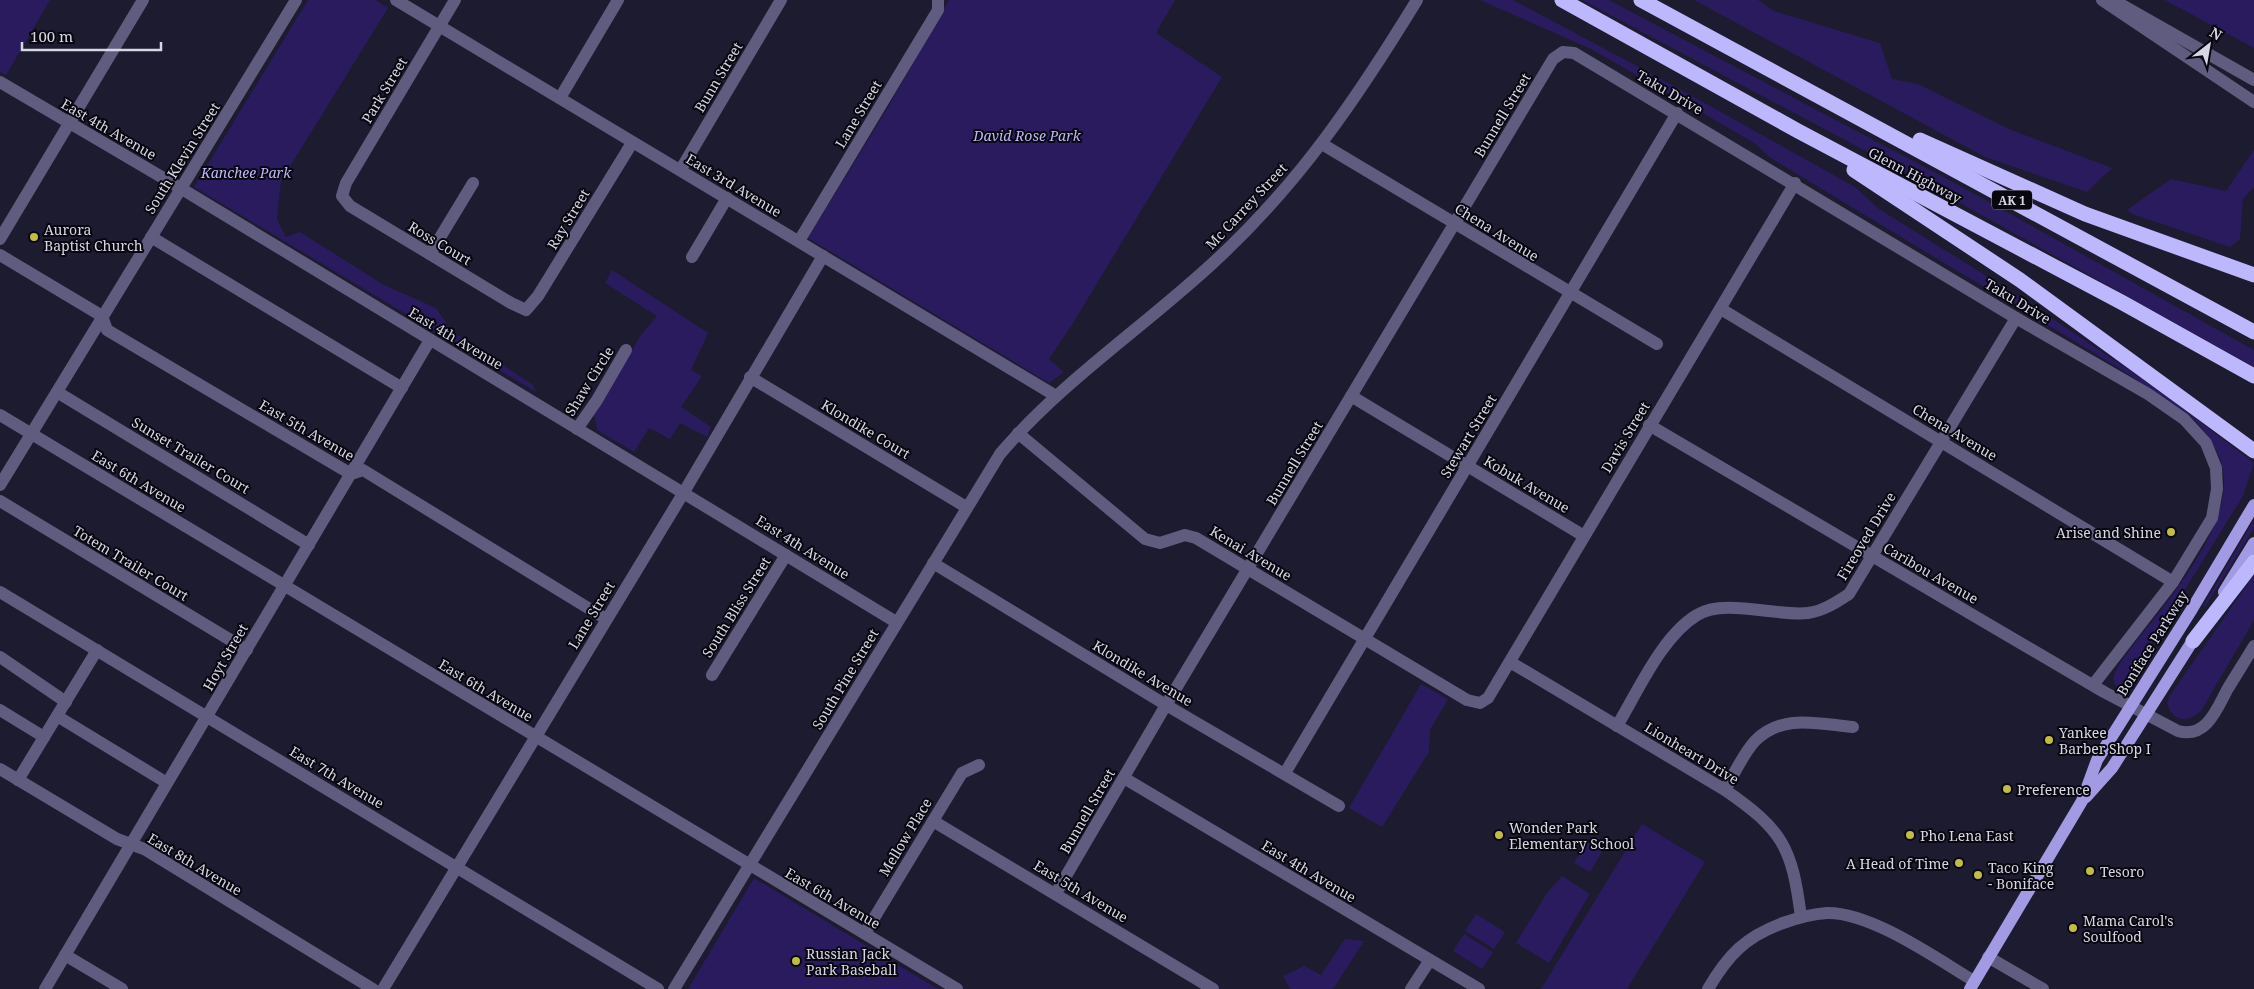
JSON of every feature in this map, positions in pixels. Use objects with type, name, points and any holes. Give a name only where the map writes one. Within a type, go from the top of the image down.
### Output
[{"type":"highway","name":"Glenn Highway","points":[[1562,0],[1798,131],[2123,303],[2254,376]]},
{"type":"highway","name":"Glenn Highway","points":[[1641,0],[2254,330]]},
{"type":"highway","points":[[1768,69],[2008,181],[2076,210],[2254,275]]},
{"type":"highway","points":[[1798,131],[2020,280],[2254,451]]},
{"type":"highway","points":[[2193,641],[2254,562]]},
{"type":"main road","name":"Boniface Parkway","points":[[2082,801],[2097,760],[2192,609],[2254,505]]},
{"type":"main road","name":"Boniface Parkway","points":[[1972,985],[2082,801],[2112,768],[2254,543]]},
{"type":"street","points":[[0,239],[143,0]]},
{"type":"street","name":"South Klevin Street","points":[[0,485],[174,197],[182,188],[296,0]]},
{"type":"street","name":"East 3rd Avenue","points":[[396,0],[1056,396]]},
{"type":"street","name":"Park Street","points":[[342,196],[346,183],[455,0]]},
{"type":"street","points":[[560,98],[618,0]]},
{"type":"street","name":"Bunn Street","points":[[680,169],[781,0]]},
{"type":"street","name":"Mc Carrey Street","points":[[1056,396],[1214,262],[1268,209],[1322,144],[1366,83],[1417,0]]},
{"type":"street","points":[[2102,0],[2254,102]]},
{"type":"street","points":[[2113,0],[2254,80]]},
{"type":"street","name":"Lane Street","points":[[799,241],[938,10],[938,1]]},
{"type":"street","name":"Taku Drive","points":[[1562,52],[1574,53],[2016,318],[2148,394],[2184,419],[2206,443],[2216,468],[2217,489],[2212,518],[2173,582],[2093,686]]},
{"type":"street","name":"Bunnell Street","points":[[1056,893],[1454,223],[1554,60],[1562,52]]},
{"type":"street","name":"East 4th Avenue","points":[[0,82],[182,188],[896,622]]},
{"type":"street","name":"Stewart Street","points":[[1285,774],[1676,113]]},
{"type":"street","name":"Ray Street","points":[[526,310],[538,296],[632,143]]},
{"type":"street","name":"Chena Avenue","points":[[1322,144],[1570,294],[1657,344]]},
{"type":"street","points":[[430,254],[473,183]]},
{"type":"street","name":"Davis Street","points":[[1480,703],[1488,698],[1510,662],[1649,425],[1795,184]]},
{"type":"street","name":"Ross Court","points":[[342,196],[350,206],[511,303],[526,310]]},
{"type":"street","points":[[692,257],[727,198]]},
{"type":"street","points":[[151,237],[402,388]]},
{"type":"street","name":"East 5th Avenue","points":[[0,255],[102,316],[107,330],[351,474],[364,470],[606,619]]},
{"type":"street","name":"Lane Street","points":[[383,989],[684,492],[823,256]]},
{"type":"street","name":"Chena Avenue","points":[[1721,309],[2173,582]]},
{"type":"street","name":"Fireoved Drive","points":[[1617,726],[1664,648],[1680,629],[1699,614],[1719,609],[1808,613],[1831,605],[1849,594],[2016,318]]},
{"type":"street","name":"Hoyt Street","points":[[45,989],[430,340]]},
{"type":"street","name":"Shaw Circle","points":[[577,429],[597,400],[626,350]]},
{"type":"street","name":"Klondike Court","points":[[750,377],[966,507]]},
{"type":"street","name":"Sunset Trailer Court","points":[[57,392],[309,545]]},
{"type":"street","name":"South Pine Street","points":[[674,989],[1000,454],[1018,433],[1056,396]]},
{"type":"street","name":"Kobuk Avenue","points":[[1351,396],[1584,536]]},
{"type":"street","name":"East 6th Avenue","points":[[0,415],[749,866],[957,989]]},
{"type":"street","name":"Caribou Avenue","points":[[1649,425],[2093,686],[2145,715],[2187,733],[2205,726],[2214,715],[2254,646]]},
{"type":"street","name":"Kenai Avenue","points":[[1018,433],[1145,539],[1160,543],[1185,535],[1196,538],[1468,700],[1480,703]]},
{"type":"street","name":"Totem Trailer Court","points":[[0,501],[247,650]]},
{"type":"street","name":"South Bliss Street","points":[[712,676],[786,555]]},
{"type":"street","name":"Klondike Avenue","points":[[933,563],[1166,705],[1339,806]]},
{"type":"street","name":"East 7th Avenue","points":[[0,592],[658,989]]},
{"type":"street","points":[[18,780],[97,650]]},
{"type":"street","points":[[0,657],[66,702]]},
{"type":"street","name":"Lionheart Drive","points":[[1510,662],[1725,790],[1756,812],[1787,850],[1795,872],[1801,917]]},
{"type":"street","points":[[0,710],[44,737]]},
{"type":"street","points":[[57,716],[167,784]]},
{"type":"street","points":[[1725,790],[1754,742],[1770,728],[1787,722],[1853,727]]},
{"type":"street","name":"Mellow Place","points":[[865,934],[962,773],[979,765]]},
{"type":"street","name":"East 8th Avenue","points":[[0,769],[117,839],[144,849],[373,989]]},
{"type":"street","name":"East 4th Avenue","points":[[1124,778],[1479,989]]},
{"type":"street","name":"East 5th Avenue","points":[[933,821],[1056,893],[1213,989]]},
{"type":"street","points":[[1710,988],[1729,955],[1766,929],[1801,917],[1829,913],[1856,918],[1880,928],[1972,985]]},
{"type":"street","points":[[65,955],[122,989]]},
{"type":"street","points":[[1988,956],[2043,989]]},
{"type":"street","points":[[1411,989],[1430,960]]},
{"type":"green space","points":[[0,0],[50,0],[6,75],[0,72]]},
{"type":"green space","name":"Kanchee Park","points":[[308,0],[375,0],[388,8],[281,181],[277,219],[286,237],[300,232],[384,285],[436,308],[452,331],[533,385],[536,392],[194,187]]},
{"type":"green space","name":"David Rose Park","points":[[949,0],[1175,0],[1156,33],[1222,77],[1073,323],[1049,359],[1064,372],[1049,383],[808,238],[887,109]]},
{"type":"green space","points":[[1480,0],[1513,0],[1676,87],[1855,187],[1879,209],[2020,297],[2126,368],[2169,398],[2254,463],[2243,496],[2128,681],[2116,687],[2113,678],[2118,666],[2167,602],[2200,553],[2213,529],[2221,504],[2224,480],[2219,455],[2211,441],[2195,421],[2135,378],[1769,157],[1756,144],[1593,50]]},
{"type":"green space","points":[[1582,0],[1609,0],[1953,182],[2254,350],[2254,367],[1890,164]]},
{"type":"green space","points":[[1694,0],[1758,0],[1774,11],[1880,43],[1892,79],[1918,84],[2009,129],[2112,168],[2087,192],[1985,157]]},
{"type":"green space","points":[[2165,0],[2254,0],[2254,48]]},
{"type":"green space","points":[[2254,150],[2254,187],[2243,199],[2240,239],[2230,247],[2132,214],[2127,210],[2171,179],[2226,191]]},
{"type":"green space","points":[[612,270],[708,333],[691,370],[702,376],[681,407],[711,427],[707,437],[680,423],[670,439],[649,428],[634,452],[597,430],[594,414],[641,335],[657,316],[605,283]]},
{"type":"green space","points":[[2254,520],[2254,528],[2205,607],[2203,606]]},
{"type":"green space","points":[[2254,575],[2254,620],[2201,711],[2186,719],[2177,717],[2167,704],[2169,697]]},
{"type":"green space","points":[[1421,684],[1448,699],[1430,730],[1429,752],[1382,827],[1349,808]]},
{"type":"green space","points":[[1642,824],[1705,862],[1627,989],[1541,989]]},
{"type":"green space","points":[[1597,837],[1607,843],[1590,872],[1574,863],[1587,842],[1592,845]]},
{"type":"green space","points":[[1562,876],[1590,894],[1549,963],[1516,943],[1547,893]]},
{"type":"green space","points":[[754,878],[938,989],[688,989]]},
{"type":"green space","points":[[1476,914],[1505,932],[1494,949],[1465,931]]},
{"type":"green space","points":[[1464,934],[1493,952],[1482,969],[1453,951]]},
{"type":"green space","points":[[1345,939],[1364,941],[1333,989],[1290,989],[1283,976],[1304,966],[1321,975]]},
{"type":"place","name":"Aurora Baptist Church","points":[[34,237]]},
{"type":"place","name":"Arise and Shine","points":[[2171,532]]},
{"type":"place","name":"Yankee Barber Shop I","points":[[2049,740]]},
{"type":"place","name":"Preference","points":[[2007,789]]},
{"type":"place","name":"Wonder Park Elementary School","points":[[1499,835]]},
{"type":"place","name":"Pho Lena East","points":[[1910,835]]},
{"type":"place","name":"A Head of Time","points":[[1959,863]]},
{"type":"place","name":"Tesoro","points":[[2090,871]]},
{"type":"place","name":"Taco King - Boniface","points":[[1978,875]]},
{"type":"place","name":"Mama Carol's Soulfood","points":[[2073,928]]},
{"type":"place","name":"Russian Jack Park Baseball","points":[[796,961]]}]
